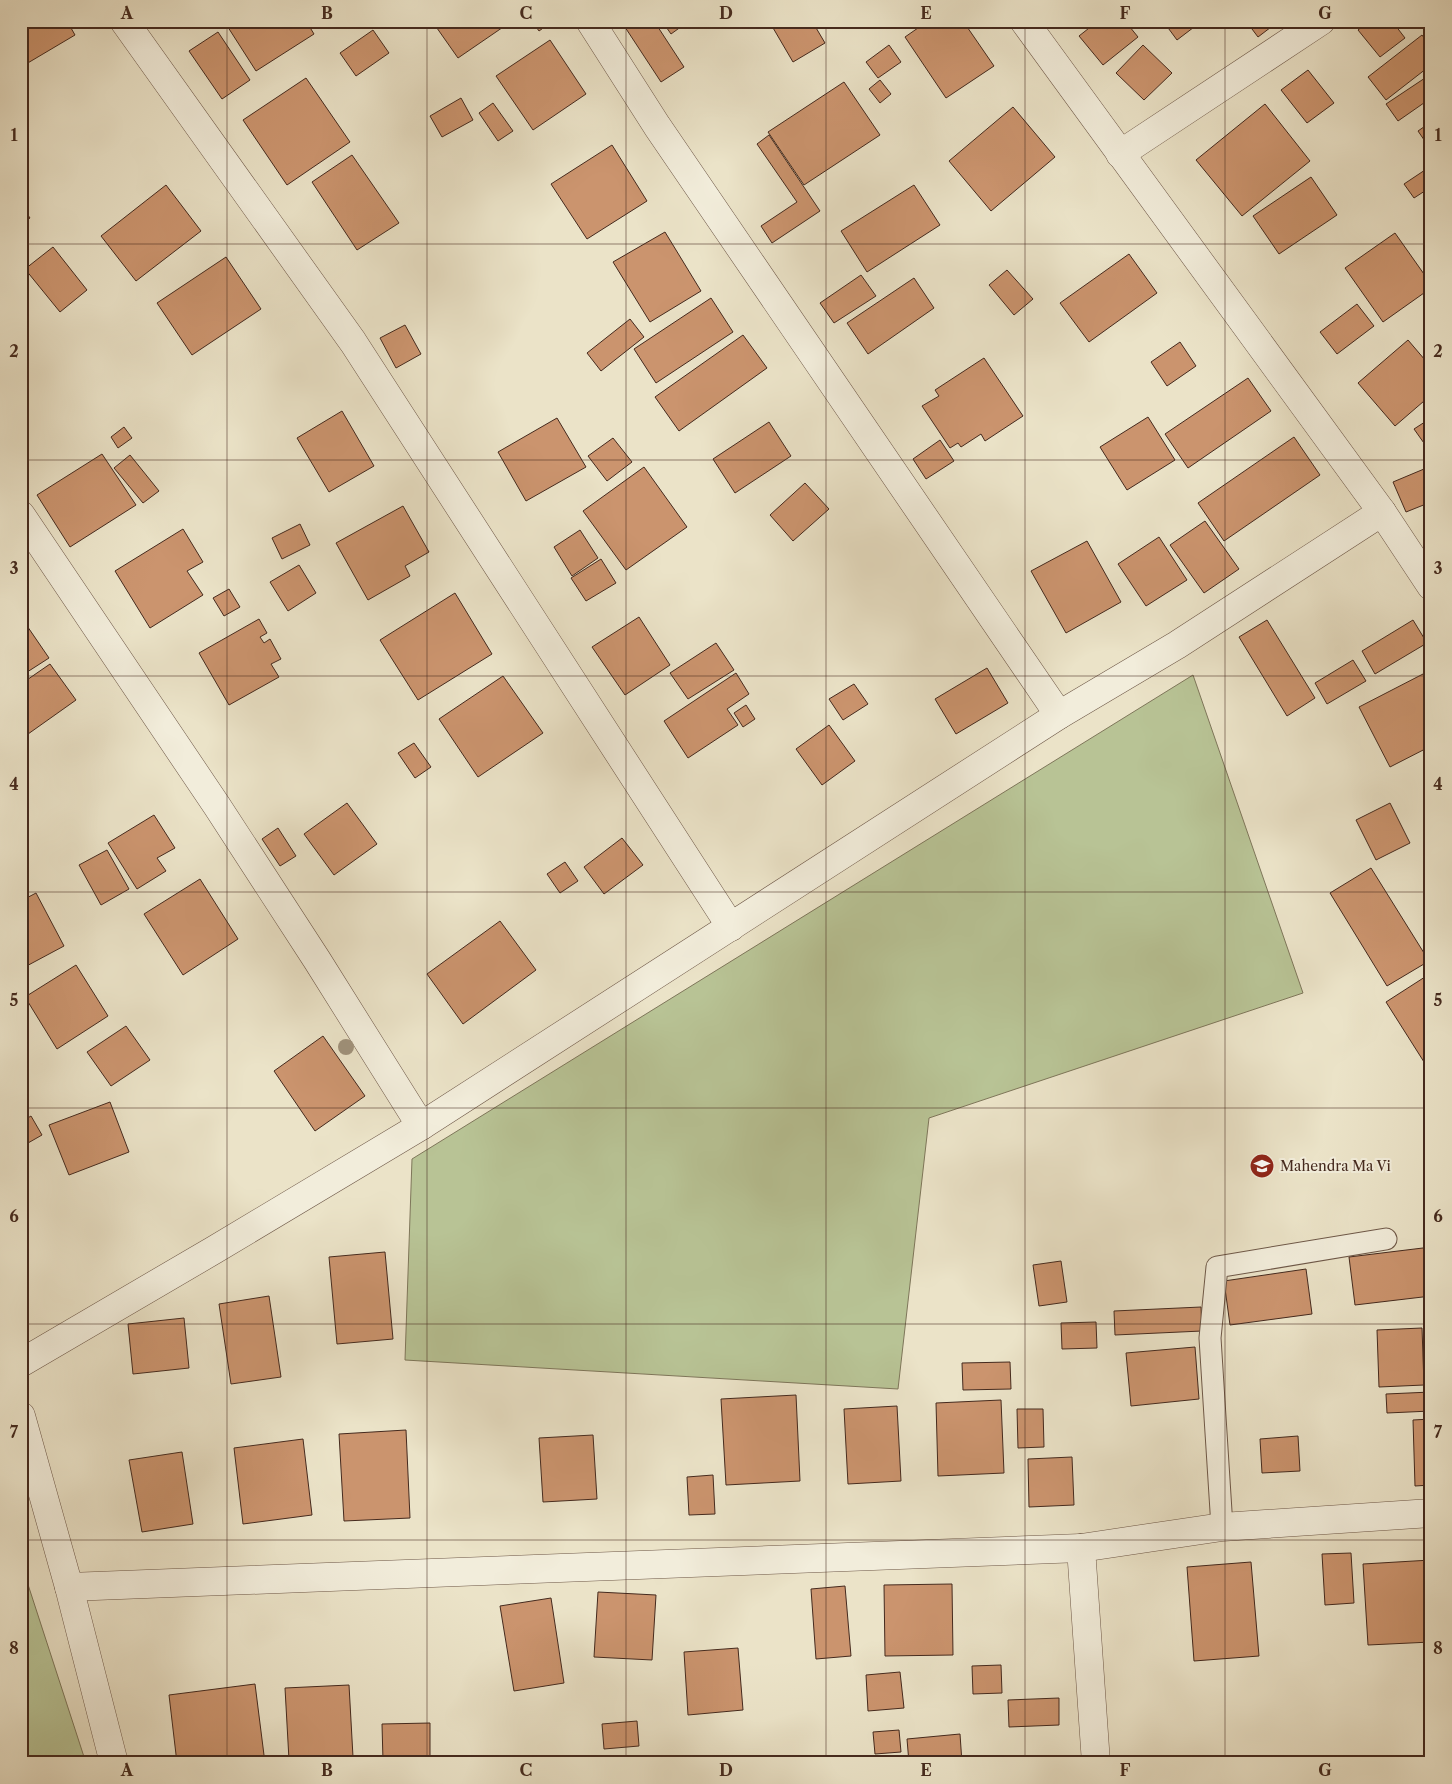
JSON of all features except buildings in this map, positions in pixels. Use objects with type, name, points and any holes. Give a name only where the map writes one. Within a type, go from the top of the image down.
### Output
[{"type":"street","points":[[124,21],[353,342],[731,927]]},
{"type":"street","points":[[590,21],[657,126],[1059,715]]},
{"type":"street","points":[[1024,21],[1382,512],[1431,586]]},
{"type":"street","points":[[1120,154],[1321,21]]},
{"type":"street","points":[[21,1363],[421,1126],[1059,715],[1177,645],[1382,512]]},
{"type":"street","points":[[21,515],[217,806],[317,960],[421,1126]]},
{"type":"street","points":[[21,1416],[69,1587],[114,1763]]},
{"type":"street","points":[[69,1587],[1081,1548],[1222,1527],[1431,1513]]},
{"type":"street","points":[[1081,1548],[1096,1763]]},
{"type":"lane","points":[[1222,1527],[1210,1338],[1217,1268],[1386,1239]]},
{"type":"green space","points":[[1193,675],[1303,993],[929,1118],[898,1389],[405,1360],[412,1159]]},
{"type":"green space","points":[[21,1563],[86,1763],[21,1763]]},
{"type":"place","name":"Mahendra Ma Vi","points":[[1262,1166]]}]
